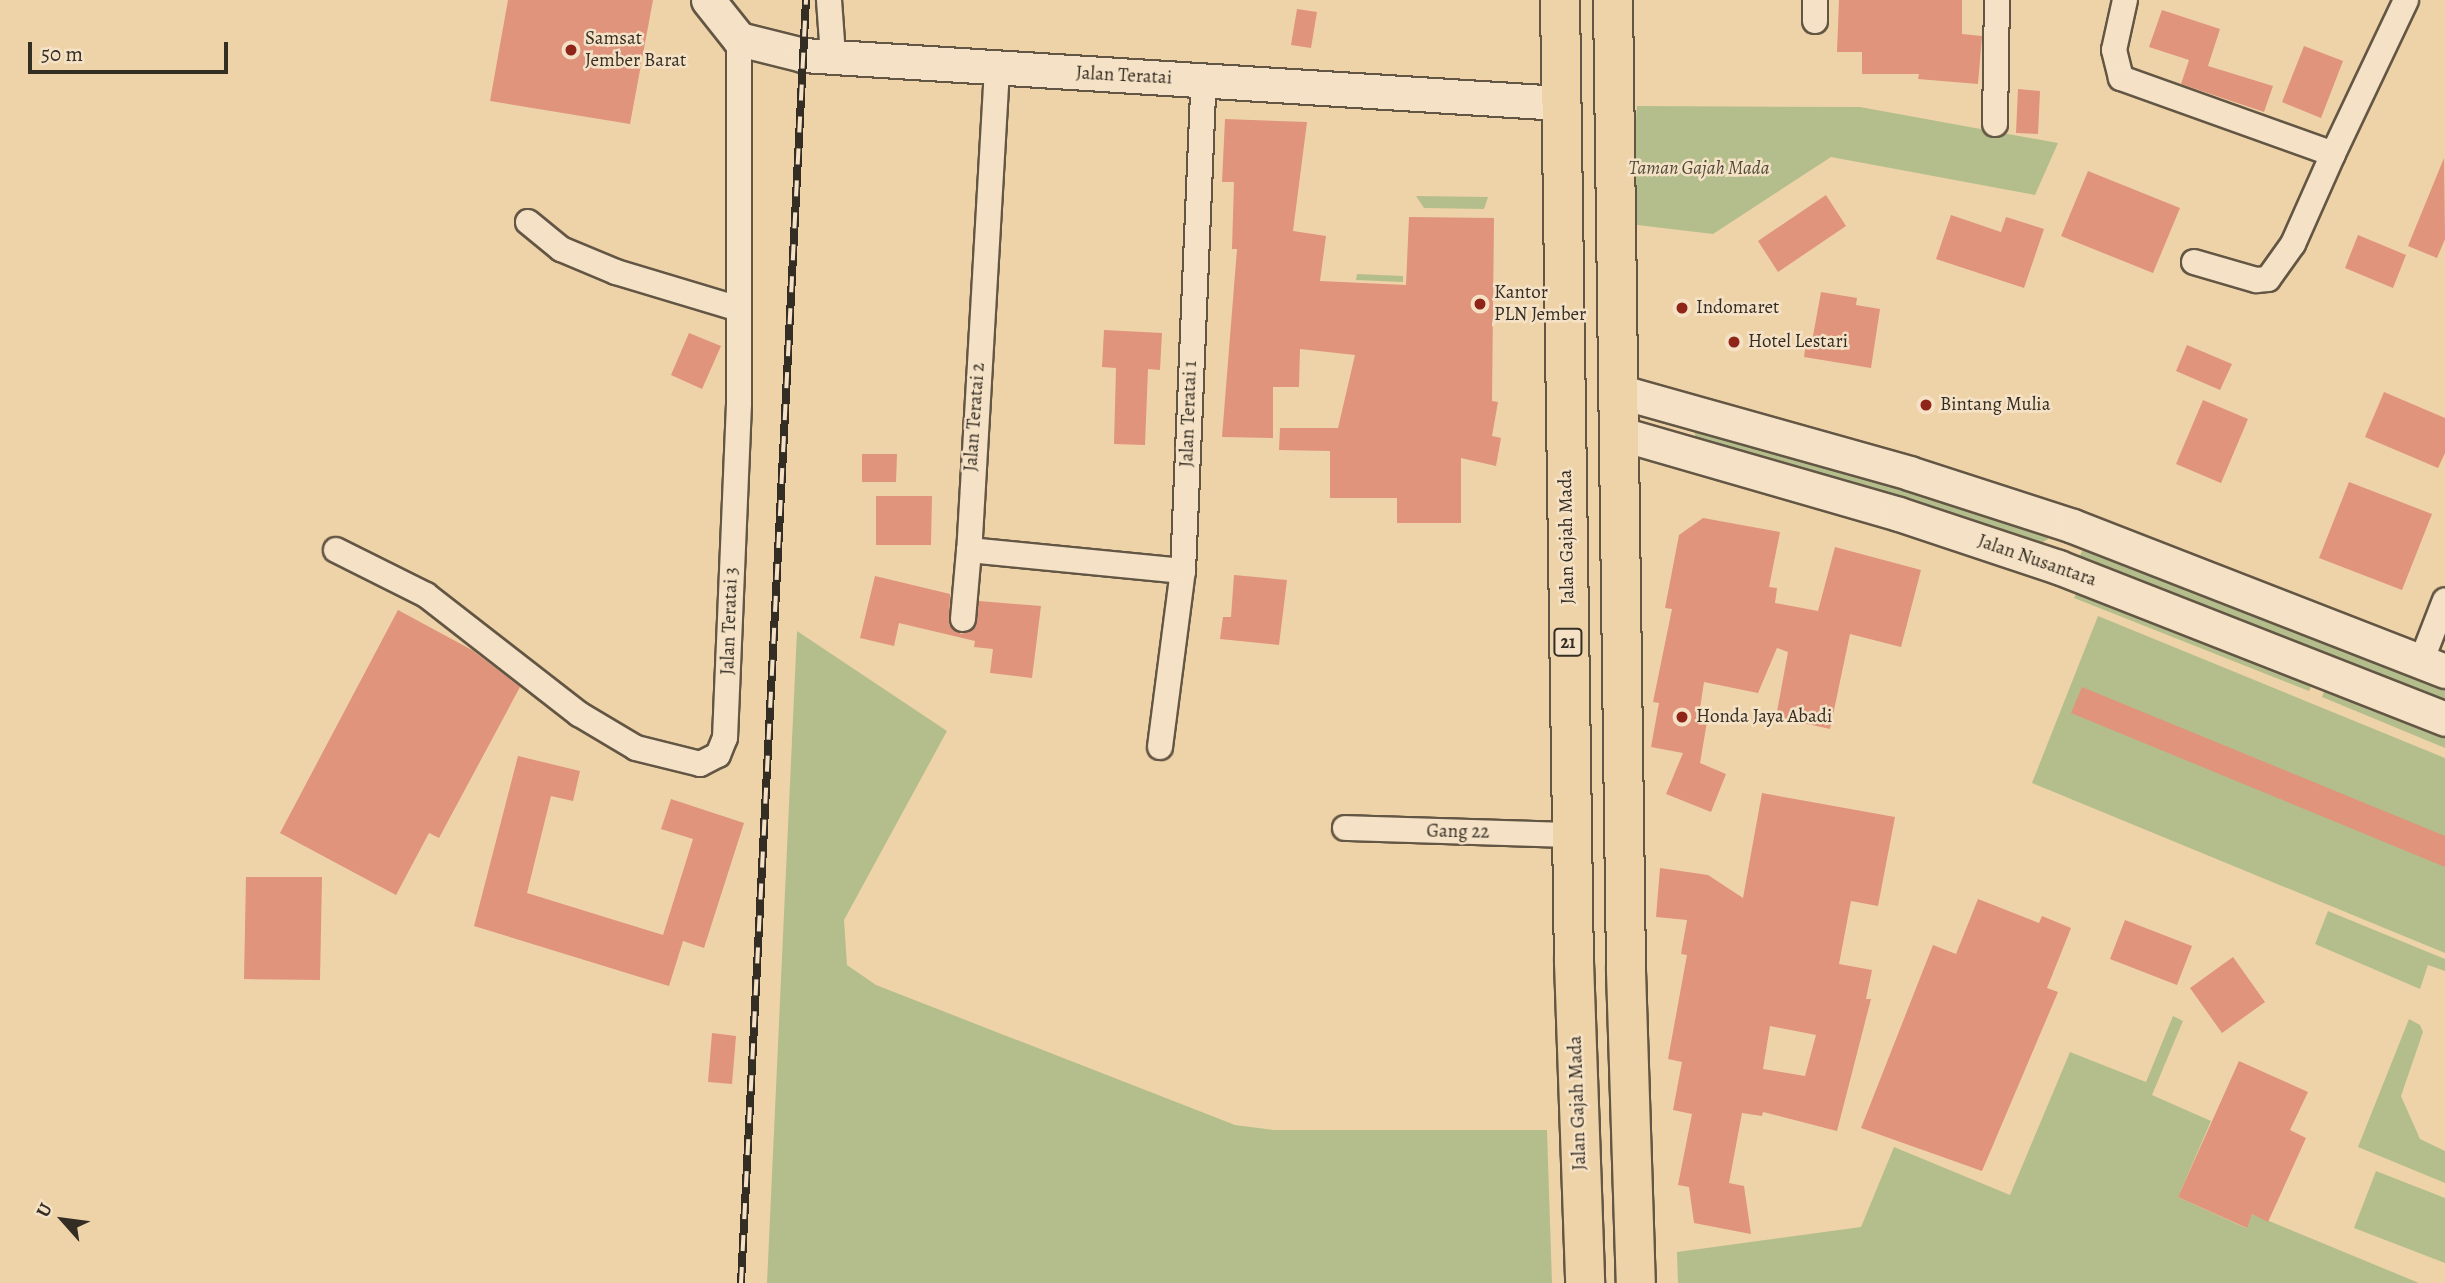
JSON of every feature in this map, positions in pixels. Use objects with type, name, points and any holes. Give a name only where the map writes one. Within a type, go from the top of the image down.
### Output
[{"type":"highway","name":"Jalan Gajah Mada","points":[[1560,0],[1572,835],[1584,1283]]},
{"type":"highway","points":[[1613,0],[1618,433],[1636,1283]]},
{"type":"street","points":[[708,0],[739,40]]},
{"type":"street","points":[[829,0],[833,56]]},
{"type":"street","points":[[1995,124],[1997,0]]},
{"type":"street","points":[[2125,0],[2114,50],[2121,78],[2333,154]]},
{"type":"street","points":[[2194,262],[2256,280],[2268,279],[2293,244],[2406,0]]},
{"type":"street","name":"Jalan Teratai","points":[[739,40],[803,55],[1560,103]]},
{"type":"street","name":"Jalan Teratai 3","points":[[336,550],[426,596],[579,715],[636,748],[700,764],[718,755],[725,738],[739,403],[736,308],[739,40]]},
{"type":"street","name":"Jalan Teratai 2","points":[[963,619],[997,69]]},
{"type":"street","name":"Jalan Teratai 1","points":[[1160,747],[1183,571],[1204,80]]},
{"type":"street","points":[[528,222],[561,249],[616,272],[736,308]]},
{"type":"street","points":[[1618,391],[1896,469],[2073,526],[2433,667],[2445,600]]},
{"type":"street","name":"Jalan Nusantara","points":[[1618,433],[1886,510],[2058,566],[2445,719]]},
{"type":"street","points":[[969,550],[1183,571]]},
{"type":"street","name":"Gang 22","points":[[1345,828],[1572,835]]},
{"type":"green space","name":"Taman Gajah Mada","points":[[1637,106],[1860,107],[2058,143],[2035,195],[1831,157],[1713,234],[1629,224]]},
{"type":"green space","points":[[1416,196],[1488,197],[1484,209],[1424,208]]},
{"type":"green space","points":[[1357,274],[1403,276],[1403,282],[1356,280]]},
{"type":"green space","points":[[1693,428],[1813,459],[2047,534],[2048,539],[2040,544],[1696,438]]},
{"type":"green space","points":[[2084,547],[2445,688],[2445,704],[2079,558]]},
{"type":"green space","points":[[2077,592],[2312,684],[2309,691],[2074,598]]},
{"type":"green space","points":[[2098,616],[2445,758],[2445,953],[2032,783]]},
{"type":"green space","points":[[797,631],[947,731],[844,920],[847,965],[876,985],[1235,1125],[1273,1130],[1547,1130],[1552,1283],[767,1283]]},
{"type":"green space","points":[[2325,689],[2445,738],[2445,748],[2322,697]]},
{"type":"green space","points":[[2328,911],[2445,959],[2445,971],[2428,965],[2420,989],[2315,944]]},
{"type":"green space","points":[[2173,1016],[2183,1021],[2152,1095],[2211,1121],[2178,1197],[2246,1228],[2252,1214],[2419,1283],[1678,1283],[1677,1252],[1861,1227],[1894,1147],[2010,1195],[2070,1052],[2146,1082]]},
{"type":"green space","points":[[2409,1019],[2420,1025],[2423,1032],[2401,1096],[2420,1139],[2445,1151],[2445,1183],[2358,1147]]},
{"type":"green space","points":[[2376,1171],[2445,1198],[2445,1263],[2354,1228]]},
{"type":"building","name":"Samsat Jember Barat","points":[[508,0],[653,0],[630,124],[490,101]]},
{"type":"building","points":[[1839,0],[1962,0],[1962,34],[1982,36],[1978,84],[1918,79],[1919,74],[1862,74],[1862,52],[1837,52]]},
{"type":"building","points":[[1297,9],[1317,12],[1311,48],[1291,45]]},
{"type":"building","points":[[2162,10],[2220,29],[2208,66],[2273,86],[2264,112],[2181,84],[2189,60],[2149,47]]},
{"type":"building","points":[[2304,46],[2343,61],[2321,118],[2282,102]]},
{"type":"building","points":[[2018,89],[2040,91],[2038,134],[2016,133]]},
{"type":"building","points":[[1225,119],[1307,122],[1293,231],[1326,236],[1320,281],[1406,285],[1409,217],[1494,218],[1492,401],[1498,402],[1492,436],[1501,438],[1496,466],[1461,458],[1461,523],[1397,523],[1397,498],[1330,498],[1330,451],[1279,450],[1280,428],[1338,428],[1355,355],[1300,349],[1299,387],[1273,387],[1273,438],[1222,437],[1237,249],[1232,249],[1234,182],[1222,182]]},
{"type":"building","points":[[2444,158],[2445,239],[2437,258],[2408,246]]},
{"type":"building","points":[[2088,171],[2180,208],[2153,273],[2061,236]]},
{"type":"building","points":[[1826,195],[1846,226],[1778,272],[1758,241]]},
{"type":"building","points":[[1951,215],[2001,232],[2006,217],[2044,229],[2024,288],[1936,259]]},
{"type":"building","points":[[2358,235],[2406,255],[2393,288],[2345,268]]},
{"type":"building","points":[[1821,292],[1857,298],[1856,305],[1880,309],[1871,368],[1804,357],[1807,336],[1813,336]]},
{"type":"building","points":[[1104,330],[1162,333],[1160,370],[1148,369],[1145,445],[1114,444],[1116,368],[1102,367]]},
{"type":"building","points":[[689,333],[721,346],[702,389],[671,375]]},
{"type":"building","points":[[2187,345],[2232,364],[2220,390],[2176,371]]},
{"type":"building","points":[[2384,392],[2445,418],[2445,453],[2438,468],[2365,437]]},
{"type":"building","points":[[2203,400],[2248,419],[2221,483],[2176,464]]},
{"type":"building","points":[[862,454],[897,454],[896,482],[862,482]]},
{"type":"building","points":[[2349,482],[2432,514],[2402,590],[2319,558]]},
{"type":"building","points":[[876,496],[932,496],[931,545],[876,545]]},
{"type":"building","points":[[1703,518],[1780,532],[1769,587],[1777,588],[1775,603],[1818,611],[1835,547],[1921,570],[1901,647],[1850,634],[1830,729],[1776,717],[1788,652],[1777,648],[1758,693],[1704,682],[1699,715],[1708,716],[1700,763],[1726,774],[1711,812],[1666,794],[1683,753],[1651,747],[1659,703],[1653,702],[1672,609],[1665,608],[1679,535]]},
{"type":"building","points":[[1234,575],[1287,580],[1279,645],[1220,639],[1223,617],[1231,617]]},
{"type":"building","points":[[875,576],[950,594],[949,625],[961,634],[976,627],[979,601],[1041,606],[1032,678],[990,673],[993,649],[974,647],[975,641],[899,623],[894,646],[860,638]]},
{"type":"building","points":[[398,610],[472,650],[520,687],[439,838],[429,833],[396,895],[280,833]]},
{"type":"building","points":[[2082,687],[2445,836],[2445,867],[2071,713]]},
{"type":"building","points":[[518,756],[580,771],[573,801],[551,796],[527,893],[663,935],[693,839],[661,829],[671,799],[744,823],[704,948],[683,941],[669,986],[474,926]]},
{"type":"building","points":[[1762,793],[1895,817],[1878,906],[1851,901],[1839,964],[1872,970],[1866,999],[1871,999],[1837,1131],[1763,1112],[1762,1116],[1742,1113],[1729,1183],[1744,1186],[1751,1234],[1694,1223],[1689,1187],[1678,1185],[1692,1114],[1673,1110],[1682,1062],[1668,1059],[1687,955],[1681,954],[1687,920],[1656,917],[1660,868],[1708,875],[1743,898]],"holes":[[[1770,1026],[1816,1035],[1805,1076],[1763,1069]]]},
{"type":"building","points":[[246,877],[322,877],[320,980],[244,979]]},
{"type":"building","points":[[1978,899],[2039,923],[2042,916],[2071,928],[2047,988],[2058,992],[1982,1171],[1861,1128],[1933,945],[1956,954]]},
{"type":"building","points":[[2125,920],[2192,946],[2177,985],[2110,959]]},
{"type":"building","points":[[2233,957],[2265,1002],[2222,1033],[2190,988]]},
{"type":"building","points":[[712,1033],[736,1036],[732,1084],[708,1082]]},
{"type":"building","points":[[2239,1061],[2308,1092],[2290,1130],[2306,1138],[2268,1222],[2252,1214],[2247,1228],[2178,1197]]},
{"type":"railway","points":[[741,1283],[806,0]]},
{"type":"place","name":"Samsat Jember Barat","points":[[571,50]]},
{"type":"place","name":"Kantor PLN Jember","points":[[1480,304]]},
{"type":"place","name":"Indomaret","points":[[1682,308]]},
{"type":"place","name":"Hotel Lestari","points":[[1734,342]]},
{"type":"place","name":"Bintang Mulia","points":[[1926,405]]},
{"type":"place","name":"Honda Jaya Abadi","points":[[1682,717]]}]
